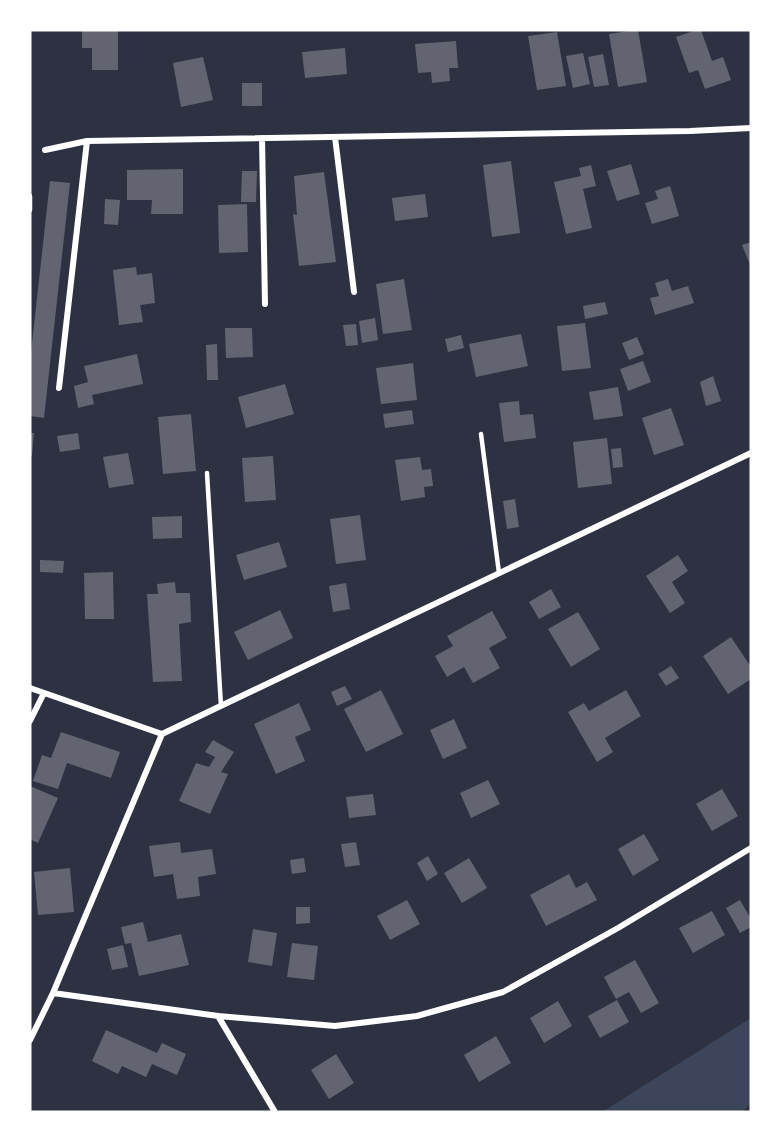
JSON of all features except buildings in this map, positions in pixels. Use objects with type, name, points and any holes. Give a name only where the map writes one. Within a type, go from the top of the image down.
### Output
[{"type":"street","points":[[45,150],[87,141],[690,131],[751,128]]},
{"type":"street","points":[[335,137],[354,292]]},
{"type":"street","points":[[262,138],[265,304]]},
{"type":"street","points":[[59,388],[87,141]]},
{"type":"street","points":[[30,1040],[162,734],[751,453]]},
{"type":"street","points":[[30,688],[162,734]]},
{"type":"street","points":[[30,722],[44,693]]},
{"type":"street","points":[[52,993],[218,1016],[335,1026],[417,1016],[503,992],[618,928],[751,848]]},
{"type":"street","points":[[218,1016],[275,1112]]},
{"type":"lane","points":[[30,196],[30,210]]},
{"type":"lane","points":[[482,434],[499,573]]},
{"type":"lane","points":[[207,473],[221,706]]},
{"type":"shaded area","points":[[751,1018],[751,1103],[742,1112],[602,1112]]}]
